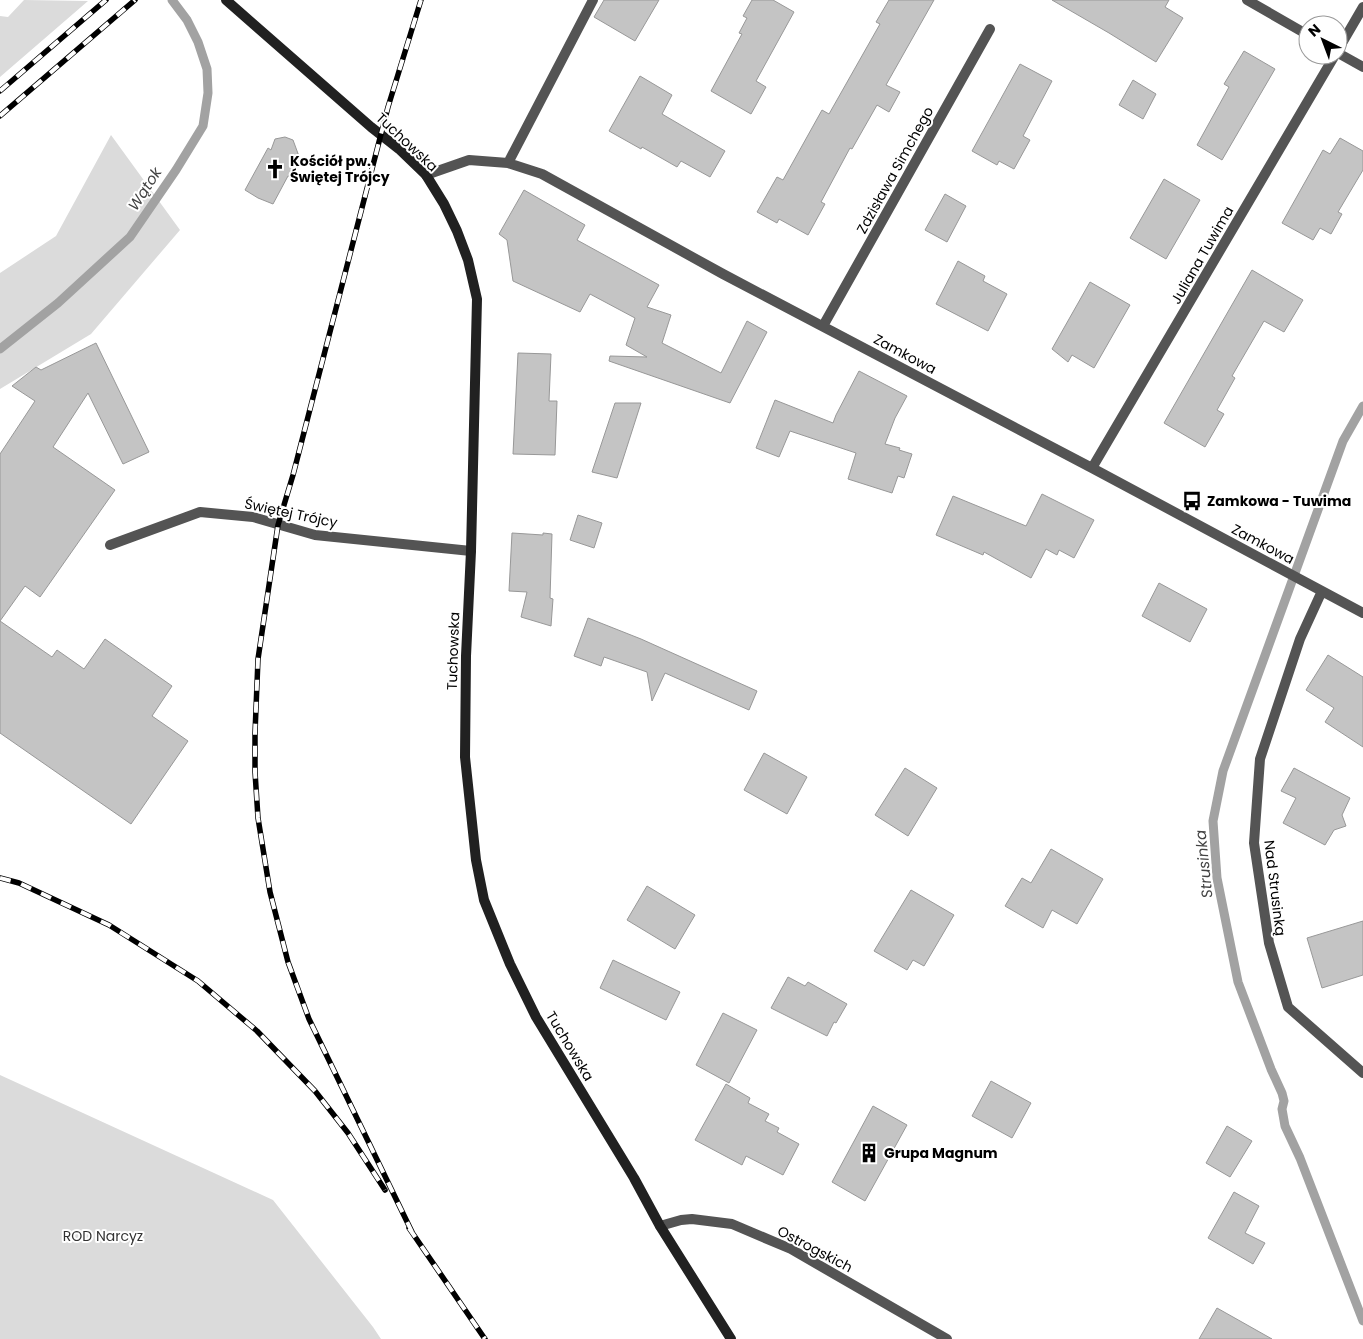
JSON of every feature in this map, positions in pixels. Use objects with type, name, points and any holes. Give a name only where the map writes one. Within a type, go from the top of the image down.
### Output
[{"type":"street","name":"Tuchowska","points":[[226,0],[371,127],[399,149],[426,175],[444,204],[468,260],[477,299],[471,551],[466,656],[465,757],[476,860],[484,900],[510,964],[536,1017],[634,1178],[660,1226],[731,1339]]},
{"type":"street","points":[[508,163],[594,0]]},
{"type":"street","points":[[1246,0],[1298,30]]},
{"type":"street","points":[[1348,33],[1363,6]]},
{"type":"street","name":"Zdzisława Simchego","points":[[823,326],[990,28]]},
{"type":"street","points":[[1348,58],[1363,68]]},
{"type":"street","name":"Juliana Tuwima","points":[[1092,468],[1329,65]]},
{"type":"street","name":"Zamkowa","points":[[426,175],[469,160],[508,163],[542,174],[714,269],[1363,613]]},
{"type":"street","name":"Świętej Trójcy","points":[[110,545],[200,512],[253,517],[315,535],[471,551]]},
{"type":"street","name":"Nad Strusinką","points":[[1322,591],[1300,639],[1260,759],[1254,843],[1269,944],[1288,1007],[1363,1073]]},
{"type":"street","name":"Ostrogskich","points":[[660,1226],[692,1219],[732,1224],[791,1250],[947,1339]]},
{"type":"green space","points":[[24,0],[88,1],[0,77],[0,16],[8,17]]},
{"type":"green space","points":[[111,135],[180,230],[91,334],[0,389],[0,273],[56,236]]},
{"type":"green space","name":"ROD Narcyz","points":[[0,1075],[273,1200],[381,1339],[0,1339]]},
{"type":"building","points":[[604,0],[659,0],[635,41],[594,17]]},
{"type":"building","points":[[752,0],[773,0],[794,12],[756,81],[766,87],[751,114],[711,91],[742,34],[739,33],[747,18],[743,16]]},
{"type":"building","points":[[889,0],[934,0],[886,85],[900,92],[889,112],[877,105],[852,149],[850,148],[821,202],[825,204],[808,235],[779,219],[777,223],[757,212],[777,177],[783,180],[822,110],[829,114],[880,24],[876,22]]},
{"type":"building","points":[[1052,0],[1169,0],[1165,7],[1183,18],[1156,62]]},
{"type":"building","points":[[1244,51],[1275,69],[1222,160],[1197,145],[1229,87],[1224,84]]},
{"type":"building","points":[[1020,64],[1052,81],[1023,136],[1030,140],[1014,169],[999,161],[997,165],[972,151]]},
{"type":"building","points":[[640,76],[672,95],[662,114],[725,151],[710,177],[681,161],[677,167],[609,131]]},
{"type":"building","points":[[1133,80],[1156,94],[1143,119],[1119,105]]},
{"type":"building","name":"Kościół pw. Świętej Trójcy","points":[[285,137],[293,140],[300,159],[291,176],[288,176],[273,204],[245,190],[268,148],[271,150],[275,139]]},
{"type":"building","points":[[1340,138],[1363,151],[1363,170],[1338,212],[1342,214],[1331,234],[1320,228],[1313,240],[1282,223],[1323,150],[1330,154]]},
{"type":"building","points":[[1164,179],[1200,200],[1166,259],[1130,238]]},
{"type":"building","points":[[524,190],[585,225],[577,240],[659,285],[647,307],[671,315],[662,343],[721,373],[747,321],[767,332],[730,403],[609,361],[610,356],[647,357],[626,345],[635,318],[590,294],[580,312],[513,281],[507,240],[499,234]]},
{"type":"building","points":[[945,194],[966,206],[947,242],[925,230]]},
{"type":"building","points":[[958,261],[985,276],[983,281],[1007,294],[988,331],[936,304]]},
{"type":"building","points":[[1252,270],[1303,300],[1284,332],[1264,321],[1232,376],[1235,378],[1217,410],[1224,414],[1205,447],[1164,423]]},
{"type":"building","points":[[1090,282],[1130,305],[1094,368],[1072,355],[1068,362],[1052,349]]},
{"type":"building","points":[[96,343],[149,452],[123,464],[88,393],[53,447],[115,490],[40,597],[25,586],[0,621],[0,454],[35,401],[12,386],[36,367],[41,370]]},
{"type":"building","points":[[518,353],[551,354],[549,401],[557,401],[555,455],[513,454]]},
{"type":"building","points":[[859,371],[907,396],[895,418],[885,444],[912,454],[904,478],[898,476],[892,493],[848,479],[856,453],[790,431],[779,457],[756,448],[775,400],[833,423]]},
{"type":"building","points":[[615,403],[641,403],[617,478],[592,472]]},
{"type":"building","points":[[1042,494],[1094,520],[1074,558],[1059,550],[1057,555],[1046,549],[1031,578],[984,552],[983,555],[936,535],[953,496],[1026,526]]},
{"type":"building","points":[[578,515],[602,523],[594,548],[570,540]]},
{"type":"building","points":[[512,533],[552,534],[550,598],[553,599],[551,626],[521,617],[527,592],[509,591]]},
{"type":"building","points":[[1159,583],[1207,609],[1190,642],[1142,616]]},
{"type":"building","points":[[588,618],[641,639],[757,691],[749,710],[665,673],[652,701],[647,672],[604,657],[601,666],[574,656]]},
{"type":"building","points":[[0,621],[52,657],[57,650],[84,669],[105,639],[172,686],[152,716],[188,741],[131,824],[0,733]]},
{"type":"building","points":[[1328,655],[1363,677],[1363,747],[1325,722],[1334,708],[1306,690]]},
{"type":"building","points":[[764,753],[807,777],[787,814],[744,790]]},
{"type":"building","points":[[905,768],[937,788],[908,836],[875,815]]},
{"type":"building","points":[[1294,768],[1350,798],[1342,815],[1346,826],[1334,830],[1325,845],[1283,823],[1296,798],[1281,791]]},
{"type":"building","points":[[1051,849],[1103,879],[1077,924],[1052,910],[1043,928],[1005,906],[1022,878],[1031,883]]},
{"type":"building","points":[[647,886],[695,915],[675,949],[627,920]]},
{"type":"building","points":[[911,890],[954,915],[924,966],[913,960],[907,970],[874,951]]},
{"type":"building","points":[[1363,921],[1363,975],[1322,988],[1307,938]]},
{"type":"building","points":[[613,960],[680,992],[666,1020],[600,988]]},
{"type":"building","points":[[788,977],[805,986],[808,982],[847,1004],[827,1036],[771,1008]]},
{"type":"building","points":[[723,1013],[757,1030],[729,1083],[696,1065]]},
{"type":"building","points":[[991,1081],[1031,1103],[1012,1138],[972,1116]]},
{"type":"building","points":[[726,1084],[750,1098],[748,1103],[769,1114],[765,1121],[779,1128],[777,1132],[799,1144],[783,1175],[746,1156],[742,1165],[695,1140]]},
{"type":"building","name":"Grupa Magnum","points":[[873,1106],[907,1125],[865,1201],[832,1182]]},
{"type":"building","points":[[1227,1126],[1252,1141],[1230,1177],[1206,1163]]},
{"type":"building","points":[[1234,1192],[1259,1206],[1245,1233],[1265,1243],[1253,1264],[1208,1238]]},
{"type":"building","points":[[1217,1308],[1272,1339],[1199,1339]]},
{"type":"waterway","name":"Wątok","points":[[0,349],[58,303],[130,237],[176,170],[203,126],[208,93],[207,69],[198,42],[187,20],[172,0]]},
{"type":"waterway","name":"Strusinka","points":[[1363,406],[1343,441],[1223,771],[1213,821],[1217,878],[1238,982],[1282,1093],[1285,1126],[1300,1158],[1363,1321]]},
{"type":"railway","points":[[0,91],[106,0]]},
{"type":"railway","points":[[0,116],[135,0]]},
{"type":"railway","points":[[412,1232],[309,1019],[288,962],[270,892],[258,818],[255,733],[258,659],[278,525],[293,475],[388,107],[421,0]]},
{"type":"railway","points":[[0,878],[19,883],[109,925],[198,981],[257,1031],[315,1091],[348,1133],[385,1190]]},
{"type":"railway","points":[[409,1228],[485,1339]]},
{"type":"place","name":"Kościół pw. Świętej Trójcy","points":[[275,169]]},
{"type":"place","name":"Zamkowa - Tuwima","points":[[1192,501]]},
{"type":"place","name":"Grupa Magnum","points":[[869,1153]]}]
